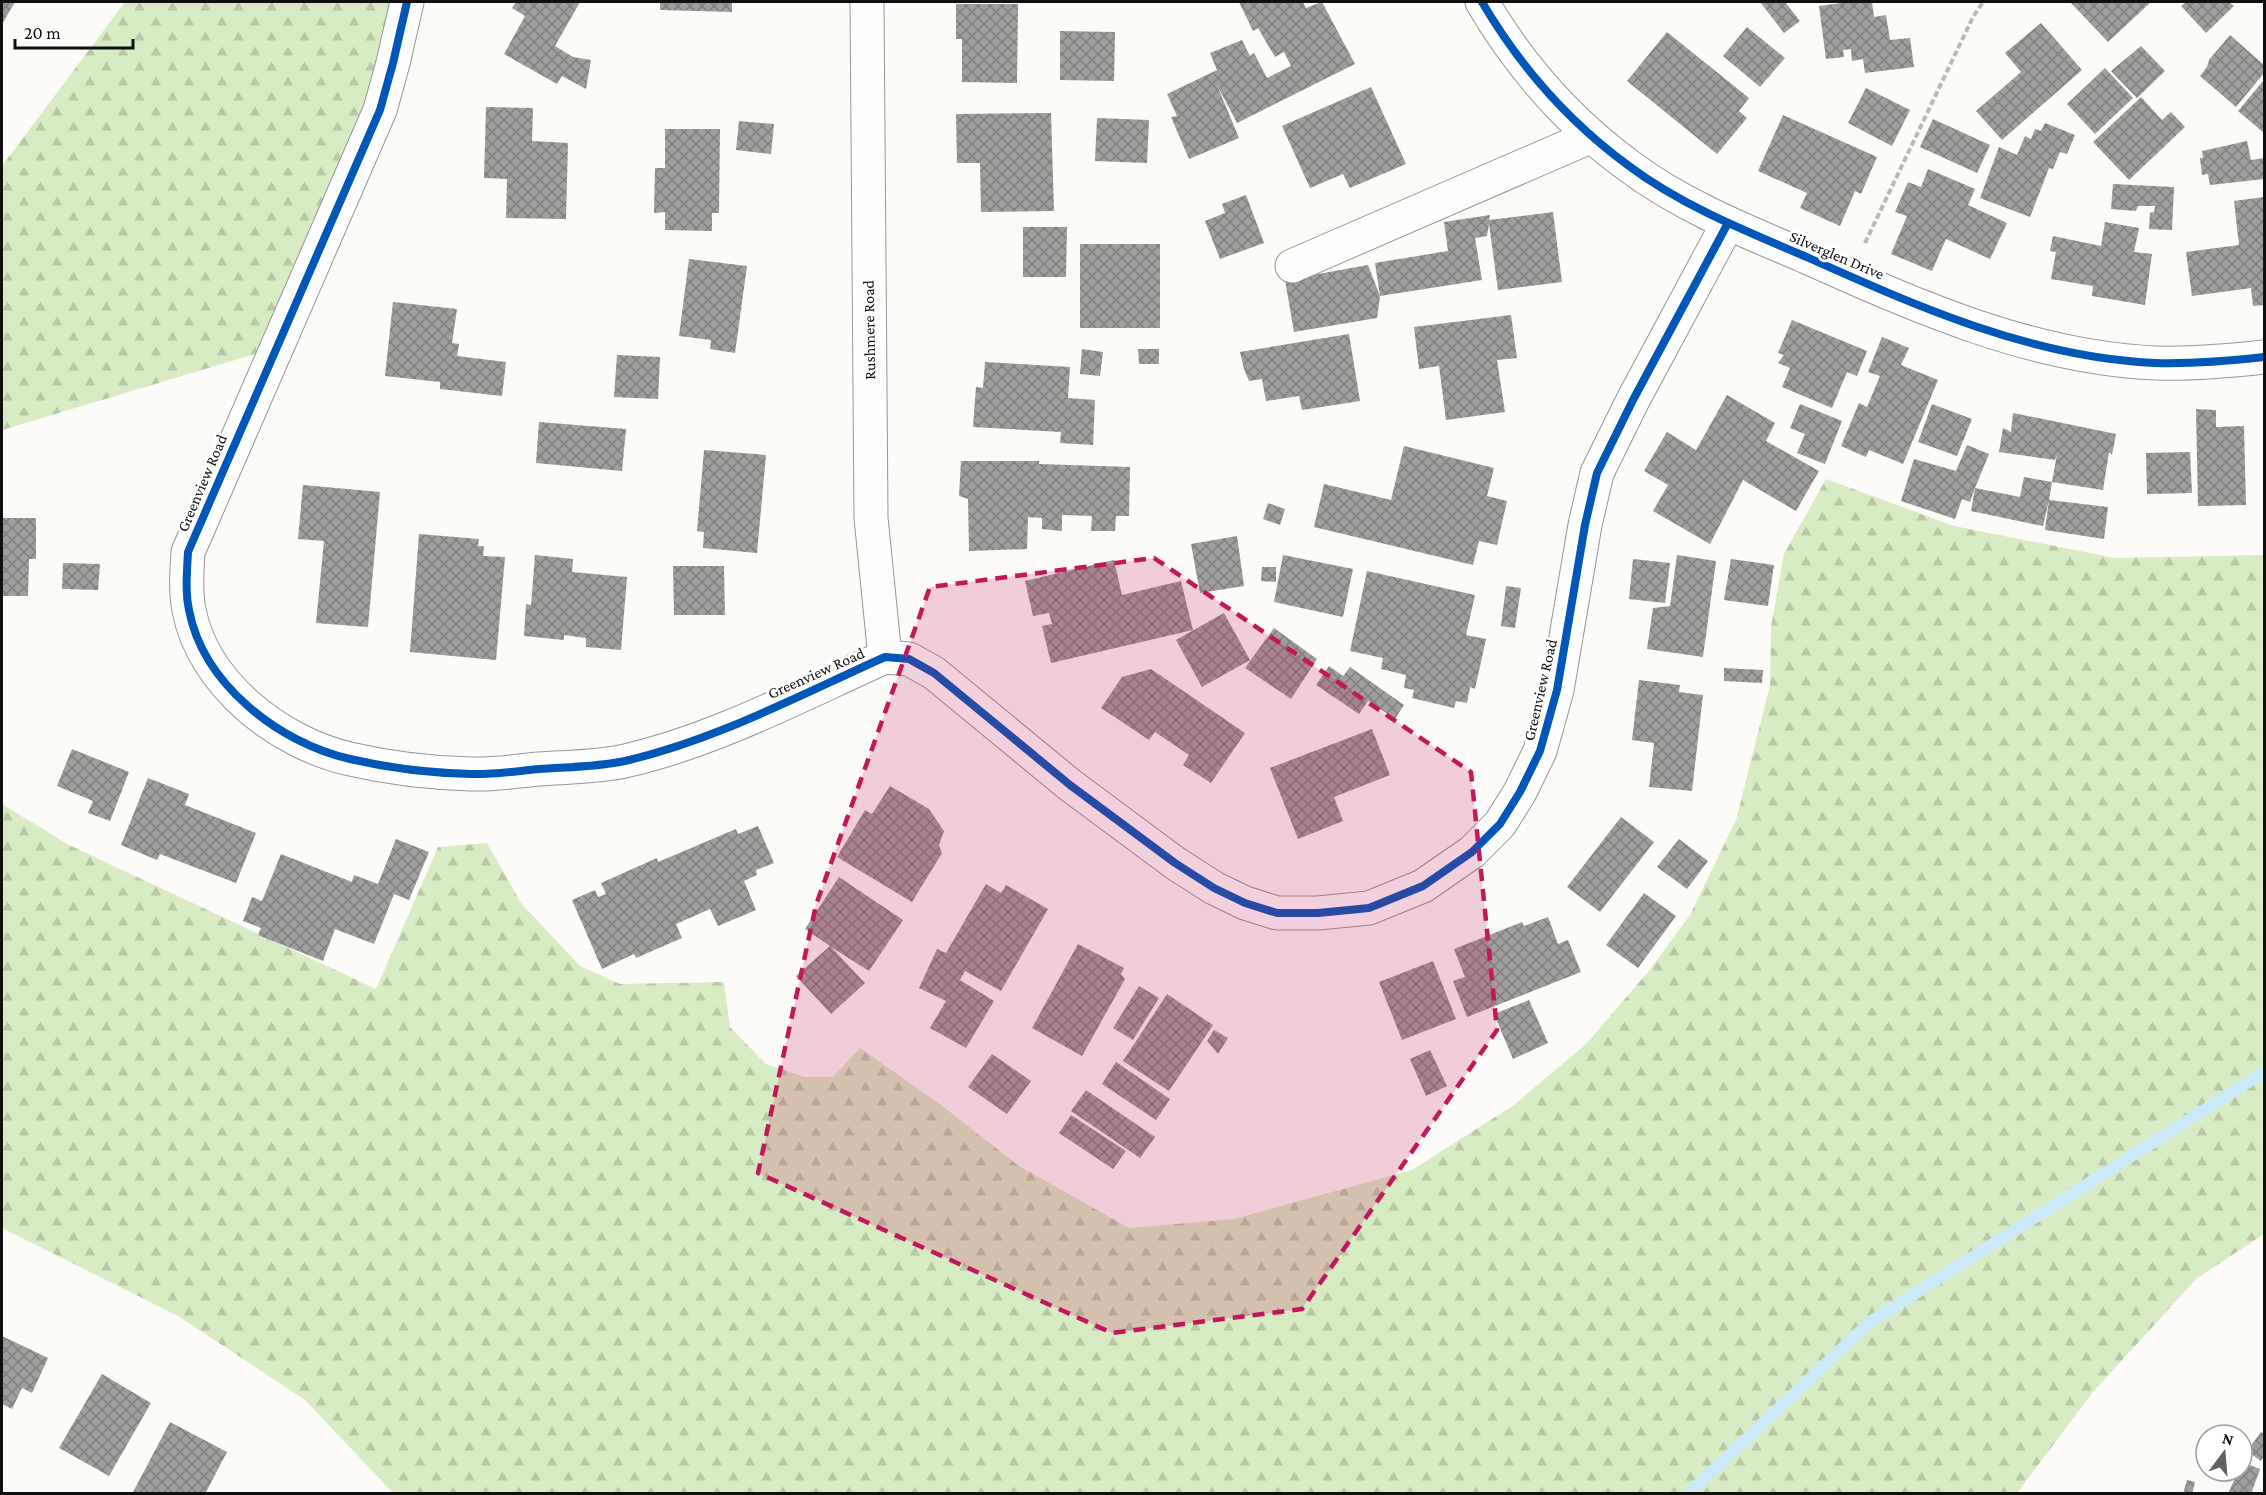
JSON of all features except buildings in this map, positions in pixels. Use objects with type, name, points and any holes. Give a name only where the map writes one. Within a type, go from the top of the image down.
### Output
[{"type":"street","name":"Greenview Road","points":[[407,2],[380,110],[188,552],[186,581],[189,611],[203,647],[213,667],[231,692],[261,717],[300,742],[349,759],[408,769],[474,774],[622,762],[705,738],[885,657],[909,659],[934,673],[1070,785],[1175,863],[1214,888],[1245,903],[1277,913],[1318,913],[1369,908],[1423,886],[1472,852],[1500,824],[1520,792],[1540,752],[1557,690],[1585,525],[1597,473],[1633,400],[1728,223]]},
{"type":"street","name":"Rushmere Road","points":[[867,2],[871,518],[885,657]]},
{"type":"street","name":"Silverglen Drive","points":[[1482,2],[1503,37],[1537,80],[1592,136],[1630,167],[1728,223],[1981,329],[2052,348],[2097,357],[2155,363],[2212,362],[2265,357]]},
{"type":"street","points":[[1292,266],[1592,136]]},
{"type":"path","points":[[1850,276],[1973,17],[1983,2]]},
{"type":"highlighted area","points":[[1154,558],[1471,772],[1497,1030],[1302,1309],[1112,1333],[758,1173],[816,905],[930,587]]},
{"type":"green space","points":[[125,2],[403,2],[393,60],[272,349],[2,430],[2,166]]},
{"type":"green space","points":[[1826,479],[1954,526],[2115,558],[2264,555],[2264,1234],[2196,1279],[2093,1392],[2017,1493],[393,1493],[305,1400],[178,1316],[2,1228],[2,804],[69,845],[376,989],[438,847],[487,843],[521,903],[580,966],[620,984],[724,982],[730,1027],[766,1064],[805,1077],[833,1077],[860,1048],[941,1105],[1019,1166],[1129,1228],[1234,1219],[1412,1170],[1514,1105],[1587,1043],[1648,972],[1690,915],[1736,820],[1770,685],[1771,627],[1784,554]]},
{"type":"waterway","points":[[1688,1494],[1870,1322],[2264,1072]]},
{"type":"cycle path","points":[[407,2],[380,110],[188,552],[187,574],[189,610],[197,637],[210,662],[227,685],[248,706],[272,724],[323,751],[380,765],[425,771],[480,774],[593,766],[625,761],[725,729],[885,657],[909,659],[934,673],[1070,785],[1175,863],[1214,888],[1245,903],[1277,913],[1318,913],[1369,908],[1423,886],[1472,852],[1500,824],[1520,792],[1540,751],[1557,690],[1585,525],[1597,473],[1633,400],[1728,223]]},
{"type":"cycle path","points":[[1482,2],[1529,70],[1586,131],[1649,180],[1691,205],[1735,226],[1930,310],[2019,340],[2109,359],[2156,363],[2210,362],[2264,357]]}]
